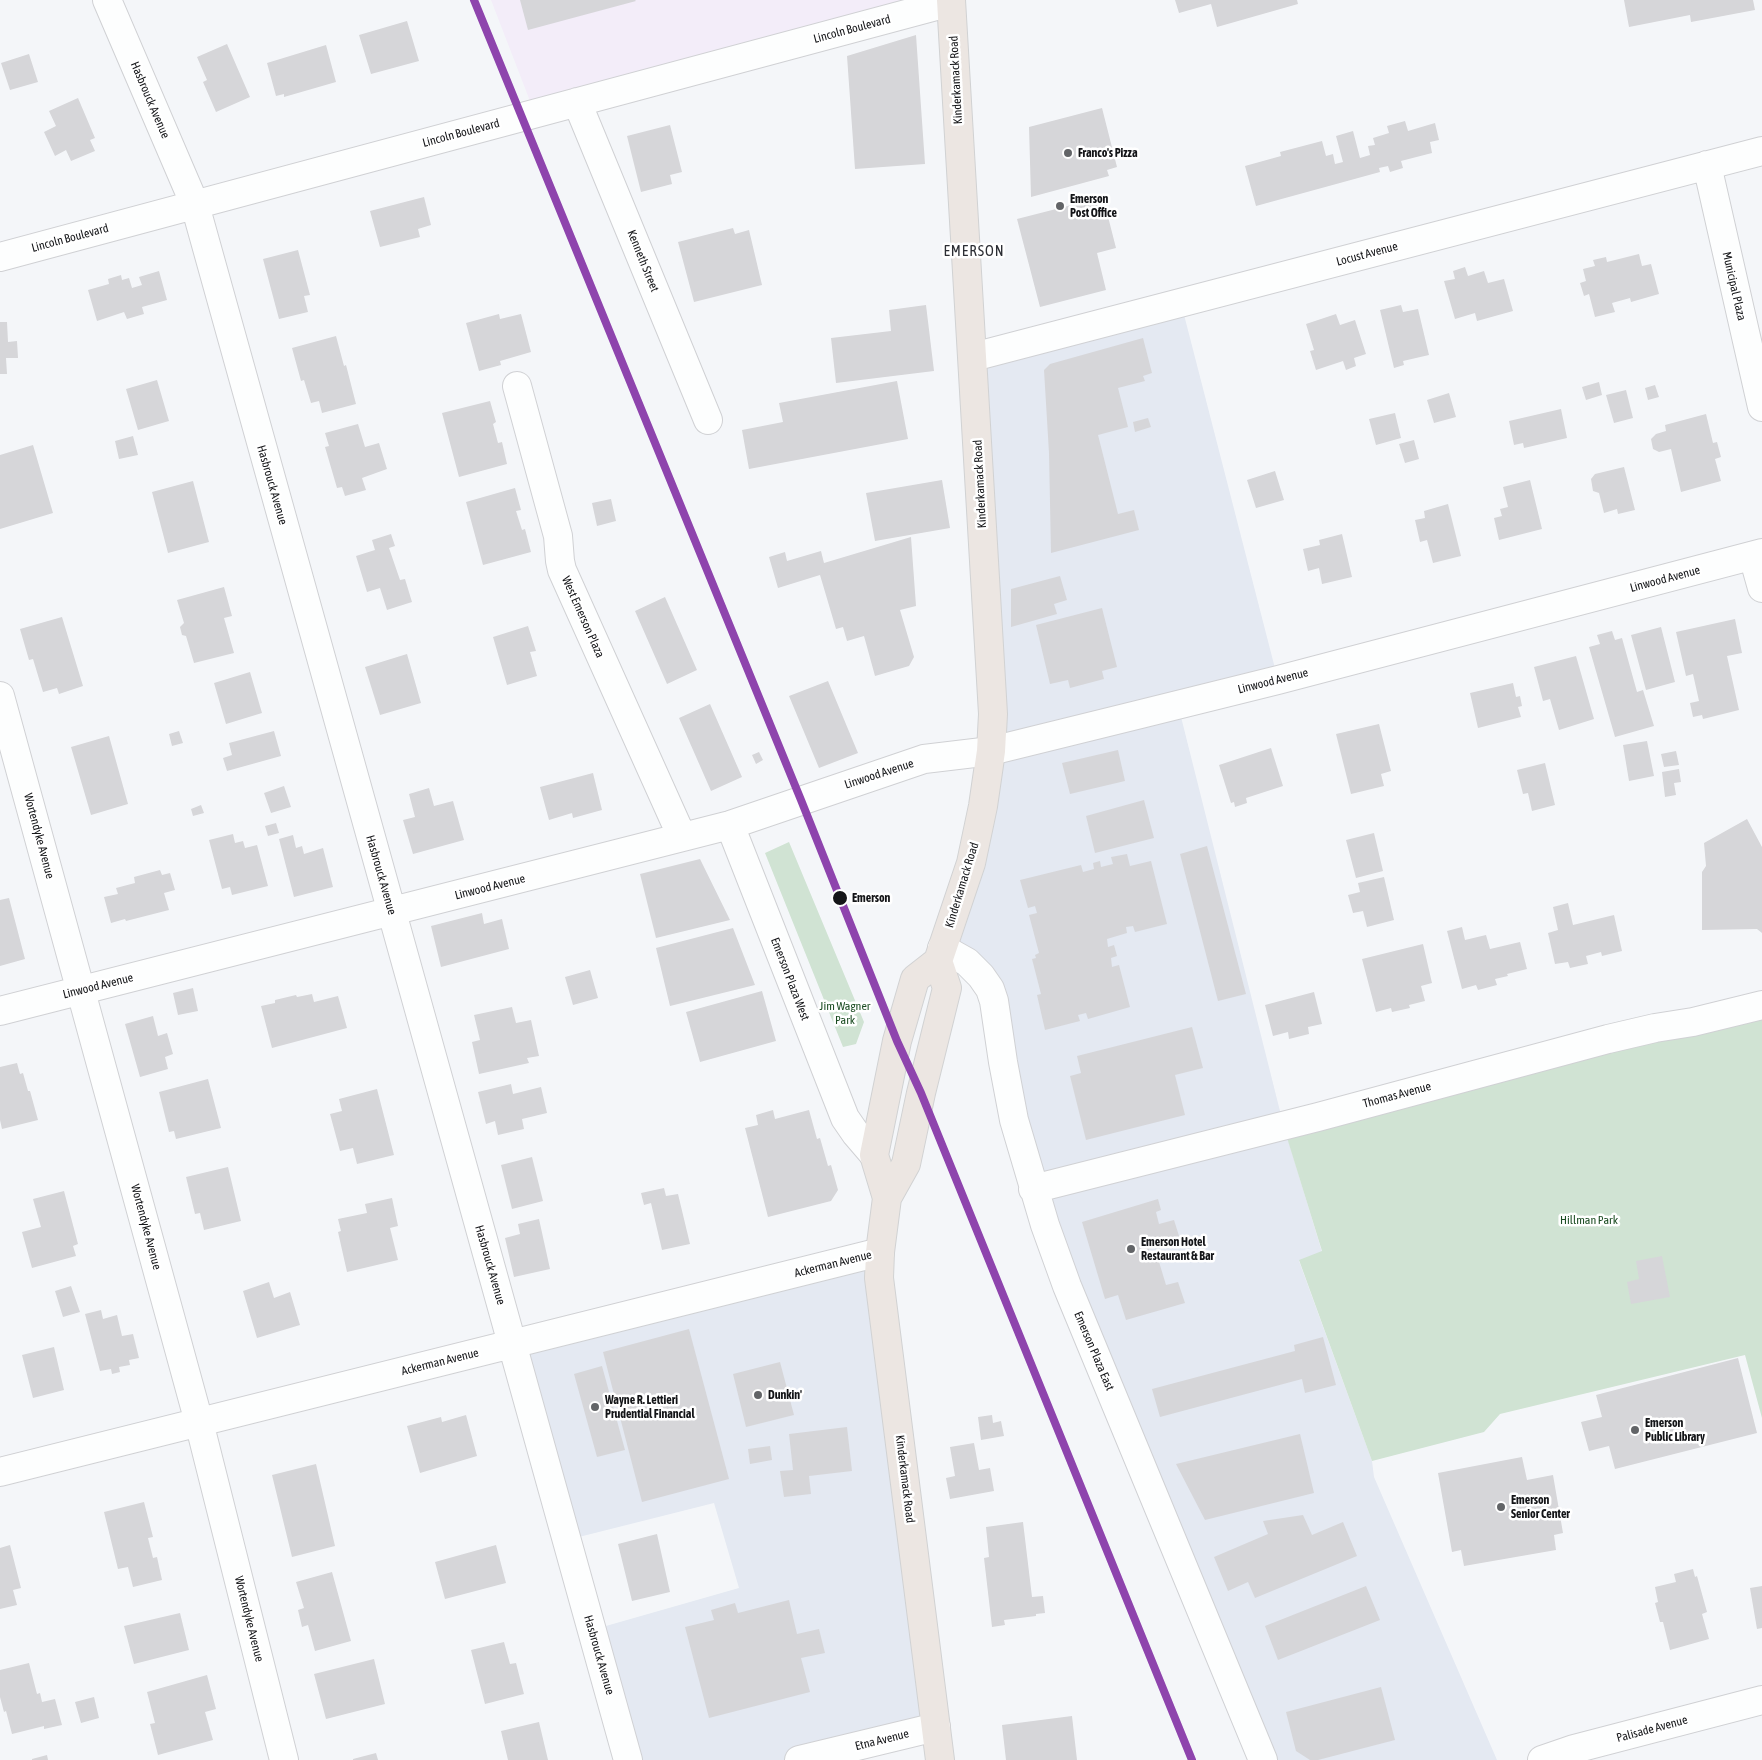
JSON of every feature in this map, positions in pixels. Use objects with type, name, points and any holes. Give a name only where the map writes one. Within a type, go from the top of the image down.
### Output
[{"type":"main road","name":"Kinderkamack Road","points":[[887,1198],[874,1155],[897,1040],[915,980],[940,954],[971,863],[983,806],[991,751],[993,714],[951,1]]},
{"type":"main road","name":"Kinderkamack Road","points":[[940,954],[948,988],[921,1093],[906,1164],[887,1198],[880,1252],[879,1278],[940,1760]]},
{"type":"street","name":"Hasbrouck Avenue","points":[[107,0],[194,204],[628,1760]]},
{"type":"street","name":"Lincoln Boulevard","points":[[0,257],[951,1]]},
{"type":"street","name":"Kenneth Street","points":[[577,102],[708,420]]},
{"type":"street","name":"Locust Avenue","points":[[973,357],[1762,151]]},
{"type":"street","name":"Municipal Plaza","points":[[1707,165],[1762,407]]},
{"type":"street","name":"West Emerson Plaza","points":[[517,386],[558,536],[562,570],[682,837]]},
{"type":"street","name":"Linwood Avenue","points":[[0,1011],[730,825],[924,759],[991,751],[1288,678],[1758,555]]},
{"type":"street","points":[[1758,555],[1762,588]]},
{"type":"street","name":"Wortendyke Avenue","points":[[0,696],[199,1422],[284,1760]]},
{"type":"street","name":"Emerson Plaza West","points":[[730,825],[845,1118],[874,1155]]},
{"type":"street","name":"Emerson Plaza East","points":[[940,954],[967,962],[981,976],[990,989],[994,1001],[1014,1120],[1033,1189],[1067,1286],[1263,1760]]},
{"type":"street","name":"Thomas Avenue","points":[[1033,1189],[1318,1117],[1608,1039],[1655,1028],[1693,1022],[1762,1004]]},
{"type":"street","name":"Ackerman Avenue","points":[[0,1472],[880,1252]]},
{"type":"street","name":"Palisade Avenue","points":[[1542,1760],[1574,1750],[1759,1708]]},
{"type":"street","name":"Etna Avenue","points":[[799,1760],[936,1727]]},
{"type":"shaded area","points":[[491,0],[951,0],[535,114]]},
{"type":"shaded area","points":[[1181,303],[1278,680],[1178,705],[1283,1123],[1322,1252],[1299,1261],[1372,1461],[1374,1477],[1497,1760],[1263,1760],[1067,1286],[994,1001],[942,948],[983,806],[973,357]]},
{"type":"shaded area","points":[[880,1252],[936,1727],[799,1760],[628,1760],[592,1630],[739,1588],[714,1503],[567,1540],[512,1344]]},
{"type":"green space","name":"Jim Wagner Park","points":[[789,842],[864,1022],[856,1044],[843,1047],[765,853]]},
{"type":"green space","name":"Hillman Park","points":[[1762,1007],[1762,1418],[1745,1355],[1500,1414],[1484,1432],[1372,1461],[1299,1260],[1322,1251],[1284,1128]]},
{"type":"building","points":[[520,0],[635,0],[636,1],[528,30]]},
{"type":"building","points":[[1175,0],[1297,0],[1298,4],[1217,27],[1211,4],[1179,13]]},
{"type":"building","points":[[1624,0],[1753,0],[1755,10],[1691,22],[1690,15],[1629,27]]},
{"type":"building","points":[[407,21],[419,61],[371,74],[359,35]]},
{"type":"building","points":[[916,35],[925,164],[855,169],[847,56]]},
{"type":"building","points":[[227,44],[250,97],[216,112],[203,82],[207,80],[197,57]]},
{"type":"building","points":[[326,45],[336,82],[284,97],[284,94],[276,96],[267,63]]},
{"type":"building","points":[[29,54],[38,82],[10,90],[1,63]]},
{"type":"building","points":[[78,98],[95,138],[90,140],[95,151],[71,161],[66,150],[55,156],[44,132],[56,126],[49,111]]},
{"type":"building","points":[[1102,108],[1117,167],[1107,170],[1109,176],[1031,197],[1029,127]]},
{"type":"building","points":[[1405,121],[1408,131],[1435,123],[1439,140],[1430,142],[1432,153],[1401,161],[1403,168],[1390,172],[1388,166],[1379,168],[1380,172],[1256,206],[1245,166],[1281,156],[1280,152],[1322,141],[1326,156],[1333,154],[1335,164],[1343,162],[1336,136],[1353,131],[1360,158],[1370,155],[1368,146],[1375,145],[1373,138],[1389,133],[1387,126]]},
{"type":"building","points":[[670,125],[682,172],[670,175],[672,184],[641,192],[627,136]]},
{"type":"building","points":[[424,197],[431,225],[418,229],[420,237],[380,247],[370,211]]},
{"type":"building","points":[[1103,197],[1116,248],[1097,253],[1106,290],[1040,307],[1017,219]]},
{"type":"building","points":[[733,228],[735,234],[749,230],[762,285],[694,302],[678,242]]},
{"type":"building","points":[[298,250],[310,295],[304,296],[308,312],[279,319],[263,259]]},
{"type":"building","points":[[1639,254],[1642,266],[1651,264],[1659,294],[1631,302],[1630,298],[1612,303],[1615,312],[1595,317],[1589,294],[1584,296],[1580,283],[1586,281],[1583,269],[1595,266],[1593,260],[1606,257],[1607,262]]},
{"type":"building","points":[[1465,267],[1468,276],[1484,271],[1488,283],[1504,279],[1513,311],[1477,321],[1475,313],[1455,319],[1444,281],[1455,279],[1453,271]]},
{"type":"building","points":[[159,271],[167,300],[142,307],[144,314],[127,319],[124,312],[97,321],[88,290],[109,284],[108,279],[121,275],[122,280],[129,278],[132,288],[142,285],[139,277]]},
{"type":"building","points":[[926,305],[934,371],[836,383],[831,338],[891,331],[889,310]]},
{"type":"building","points":[[1401,305],[1403,312],[1418,309],[1429,355],[1403,361],[1404,365],[1394,368],[1380,310]]},
{"type":"building","points":[[499,314],[500,319],[521,314],[531,352],[500,361],[501,365],[479,371],[466,323]]},
{"type":"building","points":[[1336,314],[1340,325],[1355,320],[1366,354],[1354,358],[1356,366],[1346,370],[1343,361],[1316,370],[1310,351],[1314,350],[1306,324]]},
{"type":"building","points":[[0,322],[7,322],[8,342],[17,341],[18,358],[6,358],[7,374],[0,374]]},
{"type":"building","points":[[336,336],[356,404],[322,413],[319,401],[311,403],[304,380],[301,381],[292,348]]},
{"type":"building","points":[[1143,338],[1152,373],[1143,376],[1145,381],[1118,388],[1128,427],[1098,435],[1118,514],[1134,510],[1139,530],[1051,553],[1049,453],[1044,370],[1050,364]]},
{"type":"building","points":[[157,380],[169,421],[138,430],[126,389]]},
{"type":"building","points":[[897,381],[908,439],[749,469],[742,430],[783,422],[779,403]]},
{"type":"building","points":[[1599,382],[1602,395],[1586,400],[1582,387]]},
{"type":"building","points":[[1655,385],[1659,397],[1648,400],[1645,388]]},
{"type":"building","points":[[1626,390],[1633,418],[1614,423],[1606,395]]},
{"type":"building","points":[[1449,393],[1456,417],[1434,423],[1427,400]]},
{"type":"building","points":[[490,401],[496,422],[493,424],[498,443],[502,442],[507,464],[459,477],[442,413]]},
{"type":"building","points":[[1561,409],[1567,438],[1524,448],[1523,443],[1514,445],[1509,421]]},
{"type":"building","points":[[1395,413],[1401,438],[1376,445],[1369,419]]},
{"type":"building","points":[[1706,414],[1713,443],[1717,442],[1721,457],[1715,459],[1721,481],[1681,492],[1671,449],[1659,452],[1653,449],[1651,439],[1656,434],[1666,431],[1665,425]]},
{"type":"building","points":[[1148,418],[1151,427],[1135,432],[1133,422]]},
{"type":"building","points":[[358,424],[365,447],[379,443],[387,469],[362,478],[366,490],[345,496],[342,487],[337,488],[325,447],[329,446],[325,433]]},
{"type":"building","points":[[133,436],[138,455],[119,459],[115,441]]},
{"type":"building","points":[[1414,440],[1419,459],[1405,463],[1399,444]]},
{"type":"building","points":[[33,445],[53,513],[0,529],[0,455]]},
{"type":"building","points":[[1624,467],[1635,510],[1618,514],[1617,509],[1604,513],[1599,493],[1593,491],[1591,479],[1595,474]]},
{"type":"building","points":[[1275,471],[1284,500],[1256,508],[1247,480]]},
{"type":"building","points":[[942,480],[950,528],[875,541],[866,493]]},
{"type":"building","points":[[1530,480],[1542,529],[1499,540],[1494,518],[1502,516],[1500,509],[1508,507],[1503,487]]},
{"type":"building","points":[[193,481],[209,542],[168,553],[152,492]]},
{"type":"building","points":[[515,488],[521,510],[516,511],[522,530],[525,529],[531,552],[483,565],[466,502]]},
{"type":"building","points":[[611,499],[616,521],[597,526],[592,503]]},
{"type":"building","points":[[1448,504],[1461,556],[1433,563],[1427,540],[1420,542],[1415,520],[1425,518],[1424,511]]},
{"type":"building","points":[[391,534],[395,546],[389,548],[400,580],[405,579],[412,602],[387,610],[380,588],[367,592],[356,556],[375,550],[372,540]]},
{"type":"building","points":[[1342,534],[1352,577],[1322,584],[1319,568],[1308,571],[1303,549],[1320,545],[1319,540]]},
{"type":"building","points":[[911,537],[916,606],[900,610],[914,657],[909,666],[875,676],[864,636],[847,641],[843,627],[836,629],[820,575],[778,588],[769,557],[785,552],[787,561],[821,551],[824,563]]},
{"type":"building","points":[[1060,576],[1067,600],[1054,604],[1057,614],[1011,627],[1011,589]]},
{"type":"building","points":[[224,587],[232,616],[224,618],[234,653],[194,663],[186,636],[182,635],[180,627],[184,623],[177,600]]},
{"type":"building","points":[[665,597],[697,670],[667,684],[635,611]]},
{"type":"building","points":[[1102,608],[1117,667],[1102,671],[1104,679],[1070,688],[1068,680],[1050,684],[1036,625]]},
{"type":"building","points":[[62,617],[83,686],[59,694],[57,688],[43,692],[33,659],[29,660],[20,629]]},
{"type":"building","points":[[1735,619],[1742,653],[1727,656],[1739,710],[1703,719],[1702,715],[1693,717],[1690,703],[1699,701],[1693,674],[1686,676],[1676,632]]},
{"type":"building","points":[[528,626],[536,651],[530,652],[537,676],[507,685],[493,637]]},
{"type":"building","points":[[1661,627],[1675,682],[1646,690],[1631,635]]},
{"type":"building","points":[[1612,631],[1615,640],[1622,638],[1637,692],[1643,690],[1654,726],[1615,737],[1589,647],[1600,644],[1597,635]]},
{"type":"building","points":[[407,654],[421,703],[380,715],[365,667]]},
{"type":"building","points":[[1576,656],[1594,719],[1559,730],[1550,699],[1543,701],[1534,667]]},
{"type":"building","points":[[250,672],[262,713],[226,724],[214,683]]},
{"type":"building","points":[[828,681],[858,753],[819,768],[789,696]]},
{"type":"building","points":[[1513,683],[1516,697],[1520,696],[1522,706],[1518,707],[1521,717],[1478,728],[1470,693]]},
{"type":"building","points":[[710,704],[742,777],[711,791],[679,718]]},
{"type":"building","points":[[1379,724],[1391,771],[1381,774],[1384,786],[1351,794],[1336,734]]},
{"type":"building","points":[[179,731],[183,743],[172,746],[169,734]]},
{"type":"building","points":[[274,731],[281,756],[227,771],[223,758],[232,755],[229,743]]},
{"type":"building","points":[[109,736],[128,804],[91,815],[71,747]]},
{"type":"building","points":[[1647,741],[1654,776],[1629,781],[1623,745]]},
{"type":"building","points":[[1271,748],[1283,786],[1246,798],[1247,803],[1235,807],[1234,802],[1231,803],[1219,765]]},
{"type":"building","points":[[1118,750],[1125,781],[1070,794],[1062,763]]},
{"type":"building","points":[[1676,751],[1679,765],[1664,767],[1661,754]]},
{"type":"building","points":[[759,752],[763,760],[756,764],[752,755]]},
{"type":"building","points":[[1545,763],[1555,805],[1532,811],[1528,793],[1523,794],[1517,770]]},
{"type":"building","points":[[1679,769],[1681,782],[1674,783],[1676,795],[1665,797],[1662,772]]},
{"type":"building","points":[[593,773],[602,810],[573,818],[572,813],[549,820],[540,787]]},
{"type":"building","points":[[284,786],[291,807],[271,813],[264,793]]},
{"type":"building","points":[[429,788],[434,806],[453,801],[464,840],[413,854],[403,820],[415,817],[409,794]]},
{"type":"building","points":[[1144,800],[1154,838],[1095,853],[1086,816]]},
{"type":"building","points":[[201,805],[204,813],[193,816],[191,809]]},
{"type":"building","points":[[1747,819],[1762,847],[1762,933],[1757,929],[1702,930],[1702,872],[1706,866],[1704,843]]},
{"type":"building","points":[[276,823],[279,833],[268,836],[265,826]]},
{"type":"building","points":[[1374,833],[1383,871],[1356,878],[1346,840]]},
{"type":"building","points":[[233,834],[235,843],[243,841],[245,848],[257,845],[268,886],[232,895],[230,887],[222,889],[209,840]]},
{"type":"building","points":[[293,835],[296,848],[302,846],[304,854],[323,848],[333,887],[294,897],[279,839]]},
{"type":"building","points":[[1207,846],[1246,994],[1218,1001],[1180,854]]},
{"type":"building","points":[[1127,854],[1130,866],[1151,861],[1167,924],[1135,932],[1133,926],[1126,927],[1127,933],[1107,939],[1108,947],[1114,945],[1117,956],[1111,958],[1112,967],[1119,965],[1130,1007],[1088,1019],[1086,1013],[1078,1015],[1080,1021],[1045,1030],[1037,995],[1041,994],[1032,959],[1036,958],[1035,955],[1039,953],[1029,915],[1037,913],[1035,906],[1028,908],[1020,880],[1081,865],[1083,872],[1094,869],[1093,863],[1100,861],[1101,867],[1113,864],[1111,857]]},
{"type":"building","points":[[700,859],[730,920],[656,938],[640,874]]},
{"type":"building","points":[[160,870],[162,875],[170,873],[175,890],[164,893],[169,910],[111,923],[104,897],[118,894],[116,888],[135,883],[134,877]]},
{"type":"building","points":[[1384,877],[1394,920],[1367,927],[1363,911],[1353,913],[1348,895],[1360,892],[1358,883]]},
{"type":"building","points":[[9,898],[25,959],[0,966],[0,900]]},
{"type":"building","points":[[1568,903],[1573,925],[1614,915],[1622,951],[1602,956],[1601,952],[1586,956],[1588,964],[1570,968],[1568,962],[1555,964],[1548,933],[1558,930],[1553,907]]},
{"type":"building","points":[[482,913],[484,924],[502,919],[509,949],[441,967],[431,926]]},
{"type":"building","points":[[1462,927],[1465,940],[1486,935],[1490,949],[1520,942],[1527,969],[1495,979],[1497,985],[1478,990],[1476,985],[1462,989],[1447,931]]},
{"type":"building","points":[[733,928],[755,985],[670,1006],[656,948]]},
{"type":"building","points":[[1423,944],[1432,983],[1421,986],[1425,1001],[1409,1005],[1410,1008],[1392,1012],[1391,1008],[1376,1012],[1362,959]]},
{"type":"building","points":[[590,970],[598,998],[573,1005],[565,977]]},
{"type":"building","points":[[193,988],[198,1011],[178,1015],[173,993]]},
{"type":"building","points":[[762,991],[776,1041],[700,1062],[686,1012]]},
{"type":"building","points":[[1314,992],[1322,1024],[1308,1027],[1309,1034],[1289,1039],[1288,1032],[1273,1036],[1265,1005]]},
{"type":"building","points":[[312,994],[314,1002],[338,996],[347,1028],[272,1048],[261,1006],[275,1003],[275,1000],[296,995],[297,997]]},
{"type":"building","points":[[512,1007],[516,1023],[531,1020],[539,1056],[527,1058],[529,1063],[479,1074],[472,1042],[480,1040],[474,1015]]},
{"type":"building","points":[[153,1016],[158,1036],[167,1033],[173,1054],[165,1057],[168,1069],[140,1077],[125,1024]]},
{"type":"building","points":[[1192,1027],[1203,1068],[1175,1075],[1185,1115],[1086,1140],[1070,1076],[1081,1073],[1077,1056]]},
{"type":"building","points":[[17,1063],[20,1074],[23,1073],[28,1091],[30,1091],[38,1120],[2,1129],[0,1120],[0,1067]]},
{"type":"building","points":[[208,1079],[221,1128],[176,1139],[174,1131],[169,1132],[159,1092]]},
{"type":"building","points":[[511,1084],[513,1094],[541,1087],[547,1113],[522,1119],[524,1129],[498,1135],[495,1121],[486,1124],[478,1092]]},
{"type":"building","points":[[377,1089],[394,1155],[357,1164],[353,1148],[340,1151],[330,1114],[342,1111],[339,1099]]},
{"type":"building","points":[[773,1110],[775,1119],[809,1110],[817,1139],[820,1138],[828,1166],[831,1165],[838,1190],[831,1201],[768,1217],[745,1128],[758,1125],[756,1115]]},
{"type":"building","points":[[532,1157],[543,1201],[512,1209],[501,1165]]},
{"type":"building","points":[[228,1167],[241,1221],[204,1230],[200,1213],[195,1214],[186,1177]]},
{"type":"building","points":[[664,1188],[666,1196],[678,1194],[690,1244],[662,1250],[651,1203],[644,1205],[641,1193]]},
{"type":"building","points":[[64,1191],[78,1244],[73,1246],[76,1256],[32,1268],[22,1232],[41,1227],[33,1199]]},
{"type":"building","points":[[392,1198],[398,1226],[390,1228],[398,1260],[347,1272],[338,1232],[341,1231],[338,1219],[367,1213],[365,1204]]},
{"type":"building","points":[[1158,1199],[1161,1210],[1156,1212],[1159,1224],[1174,1220],[1180,1239],[1149,1249],[1150,1254],[1156,1252],[1166,1285],[1178,1282],[1185,1303],[1126,1320],[1118,1295],[1105,1299],[1082,1222]]},
{"type":"building","points":[[539,1219],[550,1269],[514,1277],[505,1238],[520,1234],[518,1224]]},
{"type":"building","points":[[1662,1256],[1670,1297],[1631,1304],[1627,1282],[1639,1279],[1636,1261]]},
{"type":"building","points":[[269,1282],[274,1298],[290,1292],[300,1325],[257,1338],[243,1291]]},
{"type":"building","points":[[71,1286],[80,1312],[63,1317],[55,1291]]},
{"type":"building","points":[[101,1310],[103,1319],[117,1315],[122,1336],[133,1334],[139,1358],[129,1360],[130,1365],[119,1367],[120,1372],[112,1374],[111,1369],[100,1371],[85,1314]]},
{"type":"building","points":[[689,1329],[729,1479],[642,1502],[603,1352]]},
{"type":"building","points":[[1323,1337],[1336,1385],[1305,1393],[1302,1379],[1160,1417],[1152,1389],[1295,1351],[1294,1345]]},
{"type":"building","points":[[54,1347],[64,1390],[33,1398],[22,1355]]},
{"type":"building","points":[[1738,1358],[1757,1433],[1615,1469],[1609,1446],[1589,1451],[1581,1422],[1602,1417],[1596,1395]]},
{"type":"building","points":[[780,1362],[794,1415],[746,1427],[733,1374]]},
{"type":"building","points":[[602,1366],[625,1450],[597,1457],[574,1374]]},
{"type":"building","points":[[466,1415],[477,1456],[420,1473],[407,1426],[441,1417],[442,1422]]},
{"type":"building","points":[[992,1415],[993,1423],[1001,1421],[1004,1436],[981,1440],[978,1417]]},
{"type":"building","points":[[847,1427],[852,1471],[809,1476],[811,1494],[784,1497],[780,1471],[793,1470],[789,1434]]},
{"type":"building","points":[[1300,1434],[1314,1493],[1205,1520],[1176,1464]]},
{"type":"building","points":[[974,1443],[979,1470],[990,1468],[994,1491],[950,1499],[946,1478],[955,1476],[950,1447]]},
{"type":"building","points":[[770,1446],[772,1460],[750,1464],[748,1449]]},
{"type":"building","name":"Emerson Senior Center","points":[[1522,1457],[1527,1480],[1553,1475],[1563,1533],[1554,1535],[1556,1550],[1464,1566],[1461,1550],[1452,1552],[1438,1473]]},
{"type":"building","points":[[316,1464],[335,1546],[292,1557],[272,1475]]},
{"type":"building","points":[[144,1502],[153,1537],[148,1538],[153,1558],[157,1557],[162,1580],[133,1587],[128,1567],[118,1569],[104,1512]]},
{"type":"building","points":[[1303,1515],[1312,1535],[1343,1522],[1357,1556],[1255,1598],[1248,1582],[1228,1591],[1214,1557],[1268,1534],[1263,1521]]},
{"type":"building","points":[[1023,1522],[1032,1597],[1043,1596],[1045,1613],[1004,1620],[1005,1625],[992,1627],[984,1558],[989,1557],[986,1527]]},
{"type":"building","points":[[657,1534],[670,1592],[632,1601],[618,1544]]},
{"type":"building","points":[[10,1545],[21,1588],[13,1590],[17,1605],[0,1609],[0,1548]]},
{"type":"building","points":[[496,1545],[506,1583],[445,1599],[435,1562]]},
{"type":"building","points":[[1693,1569],[1695,1577],[1697,1576],[1707,1612],[1702,1614],[1709,1639],[1670,1650],[1663,1622],[1660,1622],[1655,1603],[1658,1602],[1655,1587],[1676,1582],[1674,1574]]},
{"type":"building","points":[[332,1572],[351,1641],[315,1651],[308,1625],[302,1627],[298,1610],[304,1608],[296,1582]]},
{"type":"building","points":[[1366,1586],[1380,1620],[1278,1660],[1265,1626]]},
{"type":"building","points":[[1762,1586],[1762,1628],[1757,1629],[1750,1588]]},
{"type":"building","points":[[789,1600],[797,1634],[819,1629],[825,1653],[801,1658],[810,1692],[709,1718],[685,1627],[714,1620],[711,1610],[735,1603],[738,1613]]},
{"type":"building","points":[[180,1613],[189,1650],[134,1664],[124,1626]]},
{"type":"building","points":[[504,1642],[510,1664],[516,1663],[524,1694],[485,1704],[471,1650]]},
{"type":"building","points":[[374,1659],[385,1704],[326,1719],[314,1674]]},
{"type":"building","points":[[29,1663],[37,1694],[40,1693],[42,1702],[55,1699],[62,1725],[44,1729],[44,1726],[12,1734],[0,1697],[0,1670]]},
{"type":"building","points":[[207,1675],[216,1709],[205,1712],[213,1740],[158,1755],[150,1724],[155,1723],[147,1692]]},
{"type":"building","points":[[1381,1687],[1395,1740],[1318,1760],[1310,1760],[1296,1751],[1286,1712]]},
{"type":"building","points":[[94,1697],[99,1718],[81,1723],[75,1702]]},
{"type":"building","points":[[1072,1716],[1077,1760],[1006,1760],[1002,1725]]},
{"type":"building","points":[[539,1722],[548,1760],[508,1760],[501,1731]]},
{"type":"building","points":[[376,1753],[378,1760],[353,1760],[353,1759]]},
{"type":"building","points":[[47,1755],[48,1760],[32,1760],[32,1759]]},
{"type":"transit line","points":[[474,0],[801,800],[897,1041],[921,1093],[1192,1760]]},
{"type":"place","name":"Franco's Pizza","points":[[1068,153]]},
{"type":"place","name":"Emerson Post Office","points":[[1060,206]]},
{"type":"place","name":"Emerson","points":[[840,898]]},
{"type":"place","name":"Emerson Hotel Restaurant & Bar","points":[[1131,1249]]},
{"type":"place","name":"Dunkin'","points":[[758,1395]]},
{"type":"place","name":"Wayne R. Lettieri Prudential Financial","points":[[595,1407]]},
{"type":"place","name":"Emerson Public Library","points":[[1635,1430]]},
{"type":"place","name":"Emerson Senior Center","points":[[1501,1507]]},
{"type":"district","name":"EMERSON","points":[[974,251]]}]
